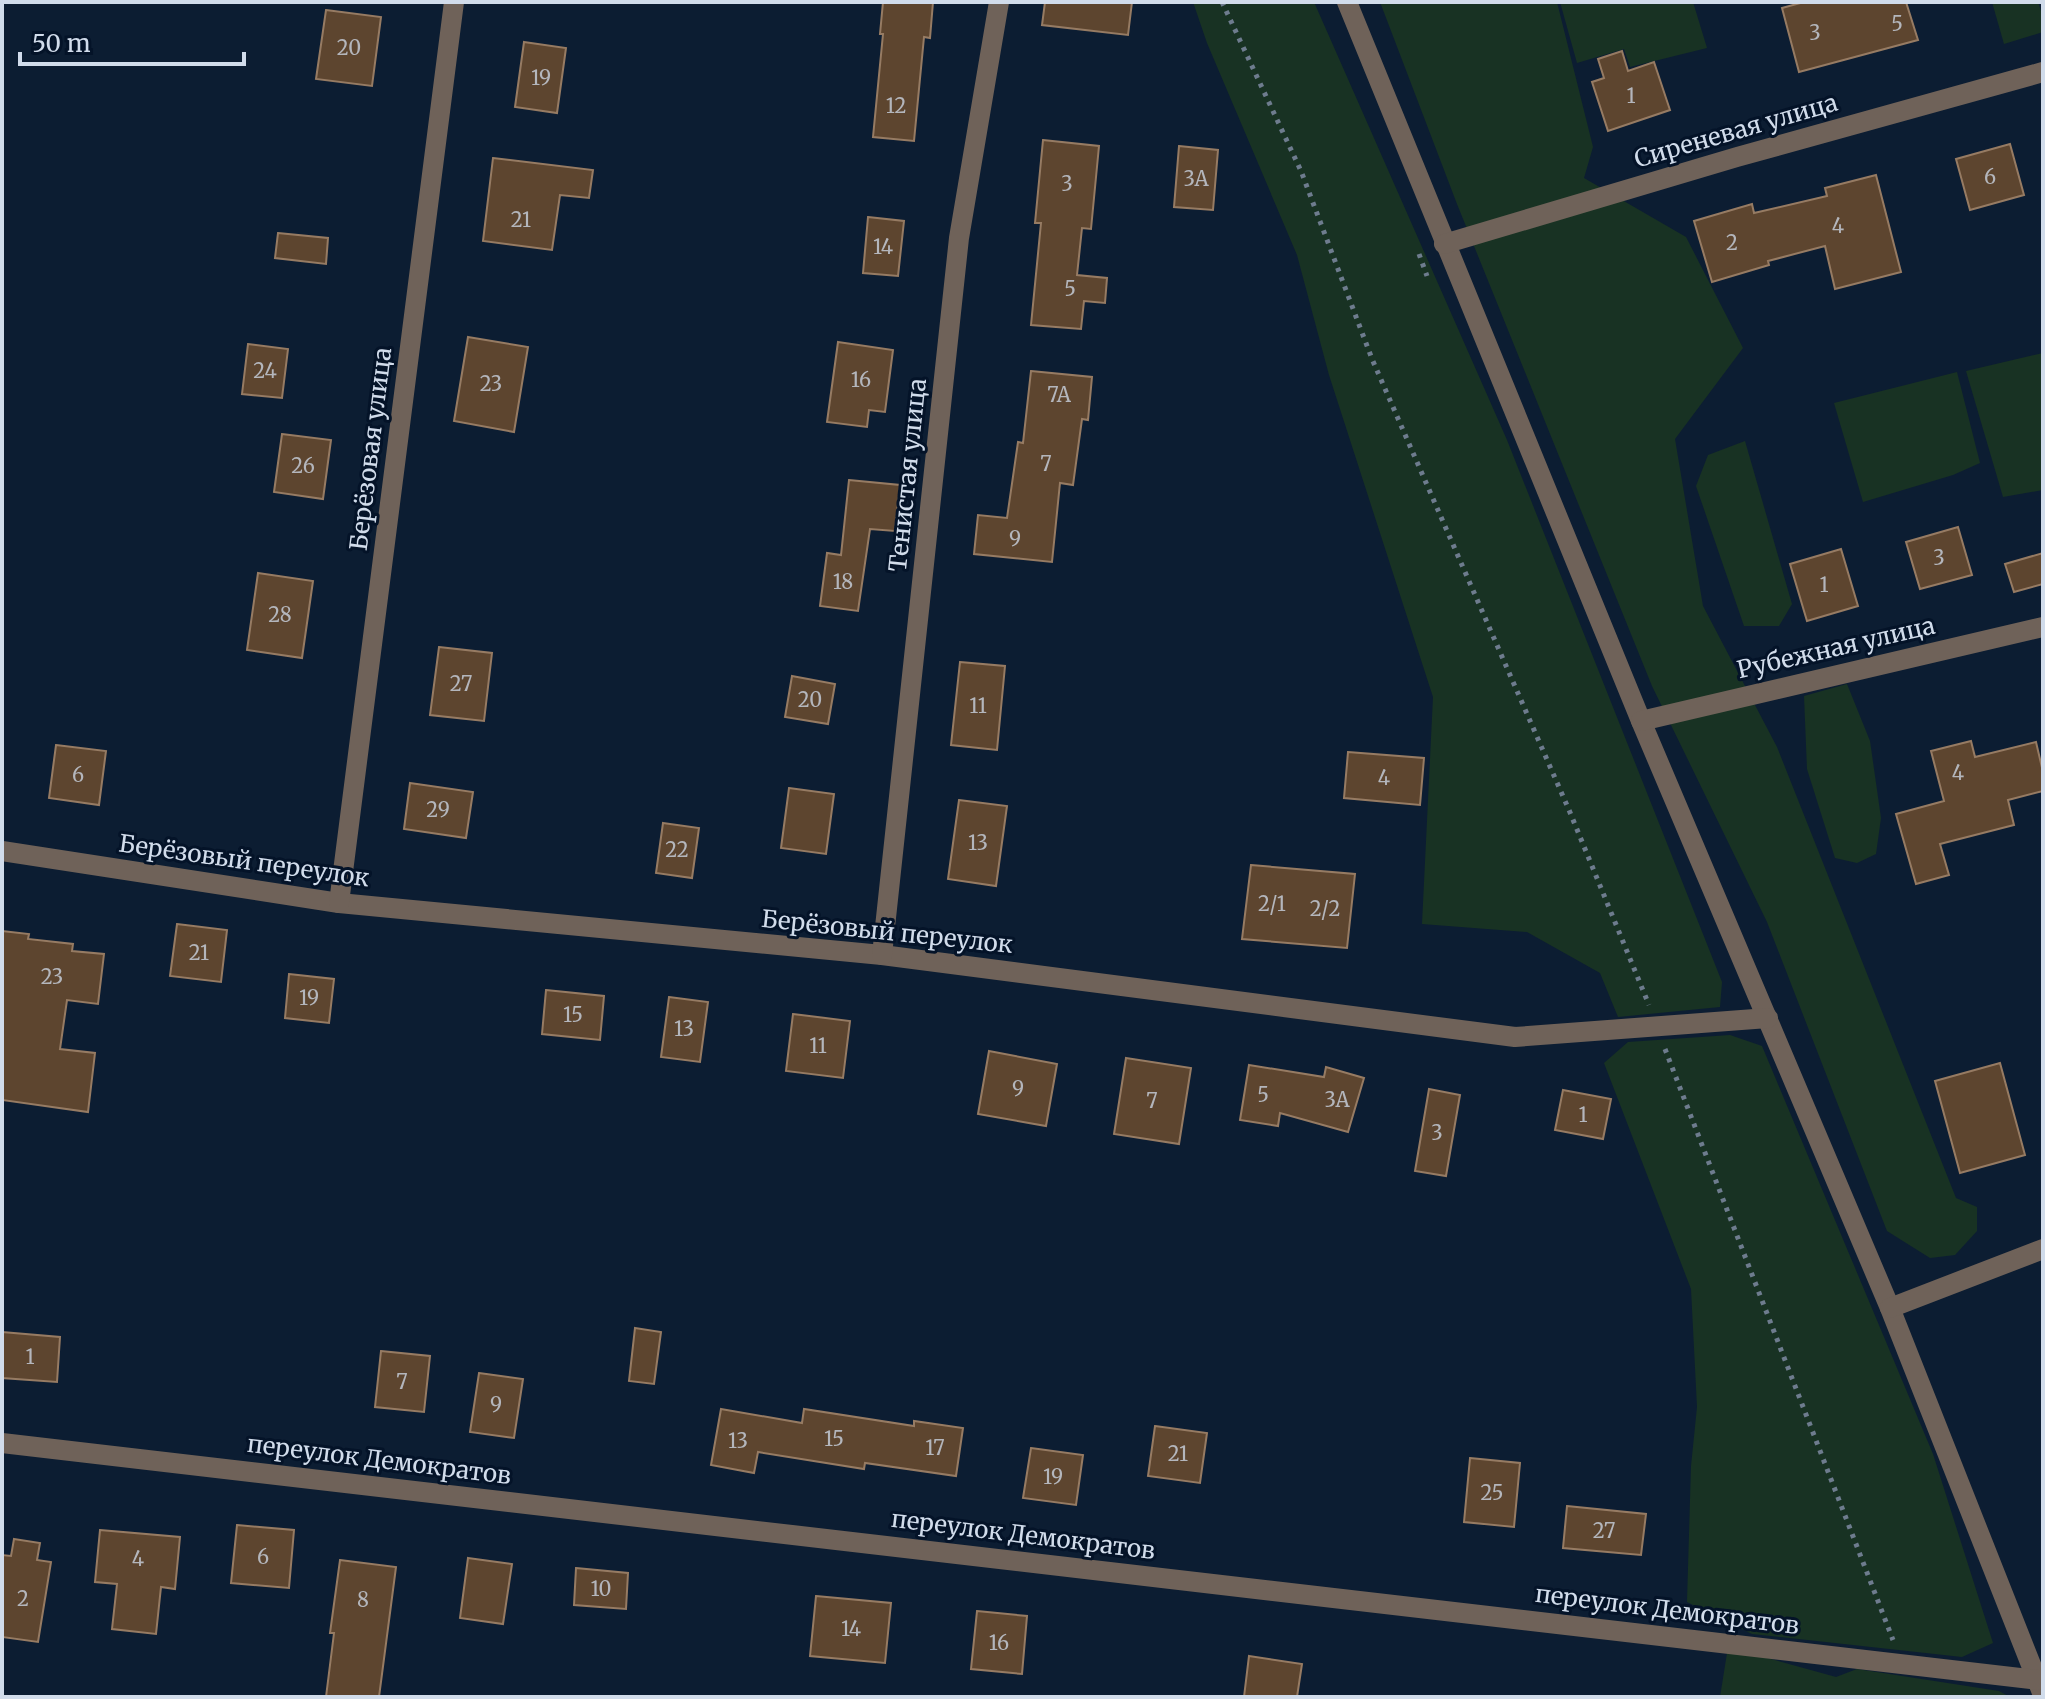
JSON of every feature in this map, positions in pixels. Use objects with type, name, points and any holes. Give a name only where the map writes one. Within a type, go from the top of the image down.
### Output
[{"type":"street","name":"Берёзовая улица","points":[[339,903],[454,2]]},
{"type":"street","name":"Тенистая улица","points":[[882,955],[959,238],[999,2]]},
{"type":"street","points":[[1347,2],[1641,721],[1890,1308],[2040,1687]]},
{"type":"street","name":"Сиреневая улица","points":[[1444,244],[1737,157],[2043,72]]},
{"type":"street","name":"Рубежная улица","points":[[1641,721],[2043,627]]},
{"type":"street","name":"Берёзовый переулок","points":[[2,851],[339,903],[882,955],[1515,1037],[1768,1018]]},
{"type":"street","points":[[1890,1308],[2043,1249]]},
{"type":"street","name":"переулок Демократов","points":[[2,1443],[2040,1687]]},
{"type":"path","points":[[1222,2],[1301,171],[1372,359],[1569,810],[1654,1019]]},
{"type":"path","points":[[1665,1047],[1893,1640]]},
{"type":"green space","points":[[1193,2],[1314,2],[1507,440],[1722,982],[1720,1007],[1618,1017],[1600,973],[1527,932],[1422,924],[1433,697],[1329,375],[1297,255],[1207,43]]},
{"type":"green space","points":[[1380,2],[1557,2],[1593,147],[1584,178],[1686,237],[1743,348],[1675,439],[1703,606],[1777,747],[1956,1198],[1977,1207],[1977,1231],[1955,1255],[1930,1258],[1887,1231],[1767,922],[1652,686],[1457,204]]},
{"type":"green space","points":[[1560,2],[1693,2],[1707,48],[1630,67],[1624,49],[1577,63]]},
{"type":"green space","points":[[1992,2],[2038,2],[2043,17],[2043,32],[2004,44]]},
{"type":"green space","points":[[2043,353],[2043,490],[2003,497],[1966,371]]},
{"type":"green space","points":[[1957,372],[1980,463],[1953,475],[1863,502],[1834,403]]},
{"type":"green space","points":[[1745,441],[1792,604],[1779,626],[1744,626],[1696,486],[1708,455]]},
{"type":"green space","points":[[1847,684],[1870,741],[1881,818],[1876,854],[1857,863],[1835,858],[1807,769],[1804,696]]},
{"type":"green space","points":[[1730,1035],[1762,1046],[1933,1454],[1993,1643],[1962,1657],[1752,1634],[1687,1602],[1691,1466],[1697,1407],[1691,1289],[1604,1063],[1628,1042]]},
{"type":"green space","points":[[1728,1647],[1836,1677],[1857,1669],[1999,1691],[2010,1697],[1720,1697]]},
{"type":"building","points":[[883,2],[933,2],[930,38],[924,37],[914,141],[873,137]]},
{"type":"building","points":[[1045,2],[1132,2],[1128,35],[1042,25]]},
{"type":"building","points":[[1804,2],[1906,2],[1918,40],[1799,72],[1782,8]]},
{"type":"building","points":[[326,10],[381,17],[372,86],[316,79]]},
{"type":"building","points":[[524,42],[566,48],[557,113],[515,107]]},
{"type":"building","points":[[1622,51],[1628,71],[1654,62],[1670,110],[1608,131],[1592,82],[1604,78],[1598,59]]},
{"type":"building","points":[[1043,140],[1099,146],[1091,229],[1082,228],[1077,275],[1107,278],[1105,303],[1084,301],[1081,329],[1031,325],[1041,223],[1035,223]]},
{"type":"building","points":[[2010,144],[2024,195],[1970,210],[1956,159]]},
{"type":"building","points":[[1179,146],[1218,150],[1213,210],[1174,207]]},
{"type":"building","points":[[493,158],[593,170],[589,198],[560,195],[552,250],[483,241]]},
{"type":"building","points":[[1876,175],[1901,272],[1835,289],[1825,246],[1768,261],[1769,265],[1712,282],[1694,221],[1752,204],[1754,213],[1827,196],[1825,188]]},
{"type":"building","points":[[868,217],[904,221],[898,276],[863,273]]},
{"type":"building","points":[[278,233],[328,238],[326,264],[275,258]]},
{"type":"building","points":[[468,337],[528,347],[514,432],[454,421]]},
{"type":"building","points":[[838,342],[893,350],[885,412],[869,410],[867,427],[827,422]]},
{"type":"building","points":[[248,344],[288,349],[282,398],[242,394]]},
{"type":"building","points":[[1031,371],[1092,377],[1088,420],[1082,419],[1073,485],[1060,483],[1052,562],[974,554],[978,515],[1007,518],[1018,442],[1023,443]]},
{"type":"building","points":[[282,434],[331,440],[323,499],[274,492]]},
{"type":"building","points":[[849,480],[900,485],[895,531],[870,529],[858,611],[820,606],[827,553],[841,555]]},
{"type":"building","points":[[1958,527],[1972,575],[1920,589],[1906,542]]},
{"type":"building","points":[[1841,549],[1858,606],[1807,621],[1790,564]]},
{"type":"building","points":[[2043,553],[2043,584],[2014,592],[2005,564]]},
{"type":"building","points":[[258,573],[313,581],[302,658],[247,650]]},
{"type":"building","points":[[439,647],[492,653],[484,721],[430,715]]},
{"type":"building","points":[[960,662],[1005,666],[997,750],[951,745]]},
{"type":"building","points":[[792,676],[835,684],[828,724],[785,717]]},
{"type":"building","points":[[1971,741],[1975,757],[2036,742],[2043,772],[2043,791],[2008,800],[2014,825],[1940,844],[1949,875],[1916,884],[1896,814],[1944,801],[1931,751]]},
{"type":"building","points":[[56,745],[106,751],[99,805],[49,798]]},
{"type":"building","points":[[1348,752],[1424,758],[1420,805],[1344,798]]},
{"type":"building","points":[[410,783],[473,792],[466,838],[404,829]]},
{"type":"building","points":[[789,788],[834,794],[826,854],[781,848]]},
{"type":"building","points":[[959,800],[1007,806],[996,886],[948,879]]},
{"type":"building","points":[[663,823],[699,828],[692,878],[656,873]]},
{"type":"building","points":[[1251,865],[1355,874],[1347,948],[1242,939]]},
{"type":"building","points":[[177,924],[227,930],[221,982],[170,976]]},
{"type":"building","points":[[2,931],[29,934],[28,939],[73,944],[72,951],[104,954],[98,1004],[67,1000],[60,1049],[95,1053],[88,1112],[2,1100]]},
{"type":"building","points":[[289,974],[334,979],[329,1023],[285,1018]]},
{"type":"building","points":[[546,990],[604,996],[600,1040],[542,1034]]},
{"type":"building","points":[[669,997],[708,1002],[700,1062],[661,1057]]},
{"type":"building","points":[[793,1014],[850,1021],[843,1078],[786,1071]]},
{"type":"building","points":[[989,1051],[1057,1064],[1046,1126],[978,1114]]},
{"type":"building","points":[[1126,1058],[1191,1068],[1179,1144],[1114,1134]]},
{"type":"building","points":[[2000,1063],[2025,1155],[1960,1173],[1935,1081]]},
{"type":"building","points":[[1249,1065],[1324,1077],[1326,1067],[1364,1078],[1348,1132],[1280,1113],[1278,1126],[1240,1120]]},
{"type":"building","points":[[1429,1089],[1460,1095],[1446,1176],[1415,1171]]},
{"type":"building","points":[[1563,1090],[1611,1099],[1603,1139],[1555,1130]]},
{"type":"building","points":[[635,1328],[661,1332],[654,1384],[629,1381]]},
{"type":"building","points":[[2,1332],[60,1337],[57,1382],[2,1378]]},
{"type":"building","points":[[381,1351],[430,1356],[424,1412],[375,1407]]},
{"type":"building","points":[[479,1373],[523,1379],[514,1438],[470,1432]]},
{"type":"building","points":[[721,1409],[802,1423],[804,1409],[914,1426],[914,1421],[963,1428],[956,1476],[865,1463],[864,1469],[758,1452],[754,1473],[711,1465]]},
{"type":"building","points":[[1155,1426],[1207,1433],[1200,1483],[1148,1476]]},
{"type":"building","points":[[1031,1448],[1083,1455],[1076,1505],[1023,1498]]},
{"type":"building","points":[[1470,1458],[1520,1463],[1514,1527],[1464,1522]]},
{"type":"building","points":[[1567,1506],[1646,1514],[1641,1555],[1563,1548]]},
{"type":"building","points":[[237,1525],[294,1530],[289,1588],[231,1583]]},
{"type":"building","points":[[100,1530],[180,1537],[175,1589],[161,1587],[156,1634],[112,1629],[117,1584],[95,1582]]},
{"type":"building","points":[[14,1539],[40,1543],[37,1560],[51,1562],[38,1642],[2,1637],[2,1555],[11,1556]]},
{"type":"building","points":[[468,1558],[512,1564],[503,1624],[460,1618]]},
{"type":"building","points":[[340,1560],[396,1567],[379,1697],[326,1697],[334,1633],[330,1633]]},
{"type":"building","points":[[576,1568],[628,1573],[626,1609],[574,1605]]},
{"type":"building","points":[[816,1596],[891,1603],[885,1663],[810,1656]]},
{"type":"building","points":[[977,1611],[1027,1616],[1022,1674],[971,1669]]},
{"type":"building","points":[[1249,1656],[1302,1664],[1297,1697],[1244,1697]]}]
